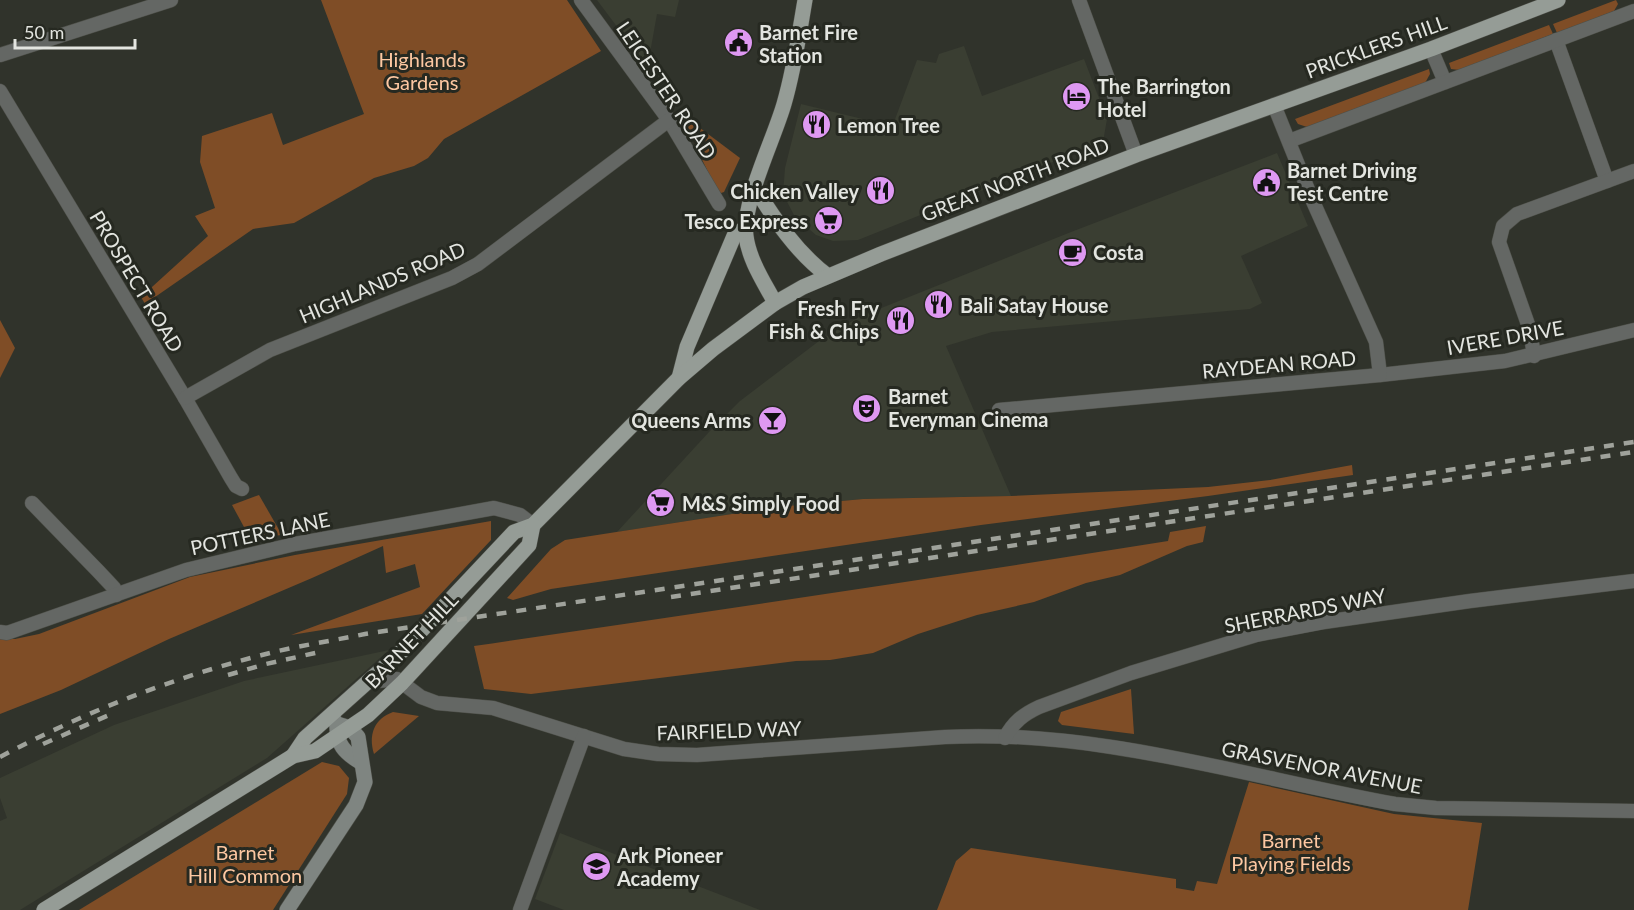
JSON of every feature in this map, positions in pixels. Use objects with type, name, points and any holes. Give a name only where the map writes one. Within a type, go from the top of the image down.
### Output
[{"type":"main road","points":[[775,303],[749,251],[747,215],[784,106],[795,60],[805,0]]},
{"type":"main road","name":"PRICKLERS HILL","points":[[1274,105],[1431,49],[1558,0]]},
{"type":"main road","name":"GREAT NORTH ROAD","points":[[775,303],[828,276],[1136,155],[1274,105]]},
{"type":"main road","points":[[755,188],[810,263],[828,276]]},
{"type":"main road","points":[[679,378],[687,347],[730,245],[734,236],[746,227]]},
{"type":"main road","name":"BARNET HILL","points":[[44,910],[293,756],[315,751],[338,726],[369,682],[402,651],[514,532],[533,525],[679,378],[713,349],[775,303]]},
{"type":"main road","name":"BARNET HILL","points":[[293,756],[305,738],[368,715],[529,545],[533,525]]},
{"type":"street","points":[[0,55],[171,0]]},
{"type":"street","name":"LEICESTER ROAD","points":[[581,0],[669,120],[719,204]]},
{"type":"street","points":[[1079,0],[1136,155]]},
{"type":"street","points":[[1289,141],[1556,40],[1632,8]]},
{"type":"street","points":[[1556,40],[1607,180]]},
{"type":"street","points":[[1431,49],[1445,82]]},
{"type":"street","name":"PROSPECT ROAD","points":[[0,91],[5,112],[185,398],[236,486],[242,489]]},
{"type":"street","name":"RAYDEAN ROAD","points":[[999,410],[1380,375],[1376,342],[1311,197],[1274,105]]},
{"type":"street","name":"HIGHLANDS ROAD","points":[[185,398],[270,350],[452,278],[478,264],[669,120]]},
{"type":"street","points":[[1534,356],[1530,330],[1500,247],[1501,232],[1516,214],[1634,171]]},
{"type":"street","name":"IVERE DRIVE","points":[[1380,375],[1506,361],[1634,330]]},
{"type":"street","points":[[32,503],[114,588],[116,595]]},
{"type":"street","name":"POTTERS LANE","points":[[0,632],[7,633],[186,570],[259,551],[494,508],[520,515],[533,525]]},
{"type":"street","name":"SHERRARDS WAY","points":[[1005,738],[1016,721],[1040,707],[1131,673],[1256,635],[1335,621],[1634,581]]},
{"type":"street","points":[[369,682],[399,681],[396,671],[402,651]]},
{"type":"street","name":"FAIRFIELD WAY","points":[[399,681],[421,697],[437,703],[493,708],[624,749],[658,754],[697,755],[945,737],[1005,738]]},
{"type":"street","points":[[287,910],[356,805],[365,782],[360,762],[361,747],[358,737],[338,726]]},
{"type":"street","points":[[520,910],[584,736]]},
{"type":"street","name":"GRASVENOR AVENUE","points":[[1005,738],[1134,749],[1395,804],[1436,808],[1634,811]]},
{"type":"shaded area","points":[[597,0],[679,0],[675,17],[657,14],[650,53],[642,60]]},
{"type":"shaded area","points":[[964,46],[982,96],[1084,59],[1107,119],[1103,142],[858,240],[833,241],[816,235],[795,217],[783,194],[785,168],[801,104],[879,123],[894,122],[917,60],[936,63],[939,54]]},
{"type":"shaded area","points":[[1277,153],[1308,226],[1241,256],[1262,303],[1250,309],[992,332],[946,346],[1011,496],[863,499],[777,507],[617,532],[740,401],[819,341],[859,317]]},
{"type":"shaded area","points":[[389,650],[267,758],[20,910],[0,910],[0,821],[7,818],[0,798],[0,778],[114,725],[244,681]]},
{"type":"shaded area","name":"Ark Pioneer Academy","points":[[560,833],[760,910],[564,910],[535,899]]},
{"type":"green space","name":"Highlands Gardens","points":[[321,0],[567,0],[601,51],[444,139],[428,158],[414,166],[374,178],[294,223],[253,229],[145,304],[141,297],[208,236],[195,216],[215,208],[200,162],[202,136],[272,113],[283,145],[364,114]]},
{"type":"green space","points":[[1616,0],[1618,4],[1614,11],[1557,33],[1553,24]]},
{"type":"green space","points":[[1549,25],[1553,34],[1459,70],[1451,69],[1449,63]]},
{"type":"green space","points":[[1429,69],[1430,74],[1425,83],[1307,127],[1298,124],[1295,119]]},
{"type":"green space","points":[[680,113],[740,158],[724,192],[721,193],[716,189]]},
{"type":"green space","points":[[0,320],[15,348],[0,378]]},
{"type":"green space","points":[[1352,465],[1353,475],[981,525],[551,589],[513,600],[507,598],[551,549],[565,540],[777,507],[863,499],[1011,496],[1208,487],[1270,480]]},
{"type":"green space","points":[[259,495],[282,535],[250,538],[232,505]]},
{"type":"green space","points":[[491,521],[491,540],[422,614],[291,635],[420,587],[415,564],[386,573],[383,546],[169,639],[61,690],[0,714],[0,639],[15,639],[39,634],[190,577],[295,555]]},
{"type":"green space","points":[[1206,526],[1203,542],[1187,546],[1120,575],[1086,583],[1034,602],[977,615],[918,634],[873,653],[830,660],[796,661],[531,694],[484,689],[474,646],[1168,541],[1170,532]]},
{"type":"green space","points":[[1131,689],[1134,734],[1062,725],[1058,721],[1061,712]]},
{"type":"green space","points":[[393,712],[419,716],[374,754],[372,734],[374,728],[381,719]]},
{"type":"green space","name":"Barnet Hill Common","points":[[322,762],[339,766],[349,778],[347,794],[273,910],[79,910]]},
{"type":"green space","name":"Barnet Playing Fields","points":[[1249,782],[1394,814],[1482,823],[1468,910],[937,910],[956,861],[971,848],[1176,879],[1176,888],[1194,891],[1197,881],[1217,884]]},
{"type":"railway","points":[[0,757],[64,725],[161,686],[228,664],[313,644],[365,634],[1634,442]]},
{"type":"railway","points":[[671,597],[1634,452]]},
{"type":"railway","points":[[228,675],[324,651]]},
{"type":"railway","points":[[43,744],[109,715]]},
{"type":"place","name":"Barnet Fire Station","points":[[738,43]]},
{"type":"place","name":"The Barrington Hotel","points":[[1076,97]]},
{"type":"place","name":"Lemon Tree","points":[[816,125]]},
{"type":"place","name":"Barnet Driving Test Centre","points":[[1266,182]]},
{"type":"place","name":"Chicken Valley","points":[[880,191]]},
{"type":"place","name":"Tesco Express","points":[[829,221]]},
{"type":"place","name":"Costa","points":[[1072,252]]},
{"type":"place","name":"Bali Satay House","points":[[939,305]]},
{"type":"place","name":"Fresh Fry Fish & Chips","points":[[900,320]]},
{"type":"place","name":"Barnet Everyman Cinema","points":[[867,408]]},
{"type":"place","name":"Queens Arms","points":[[772,420]]},
{"type":"place","name":"M&S Simply Food","points":[[661,503]]},
{"type":"place","name":"Ark Pioneer Academy","points":[[596,866]]}]
